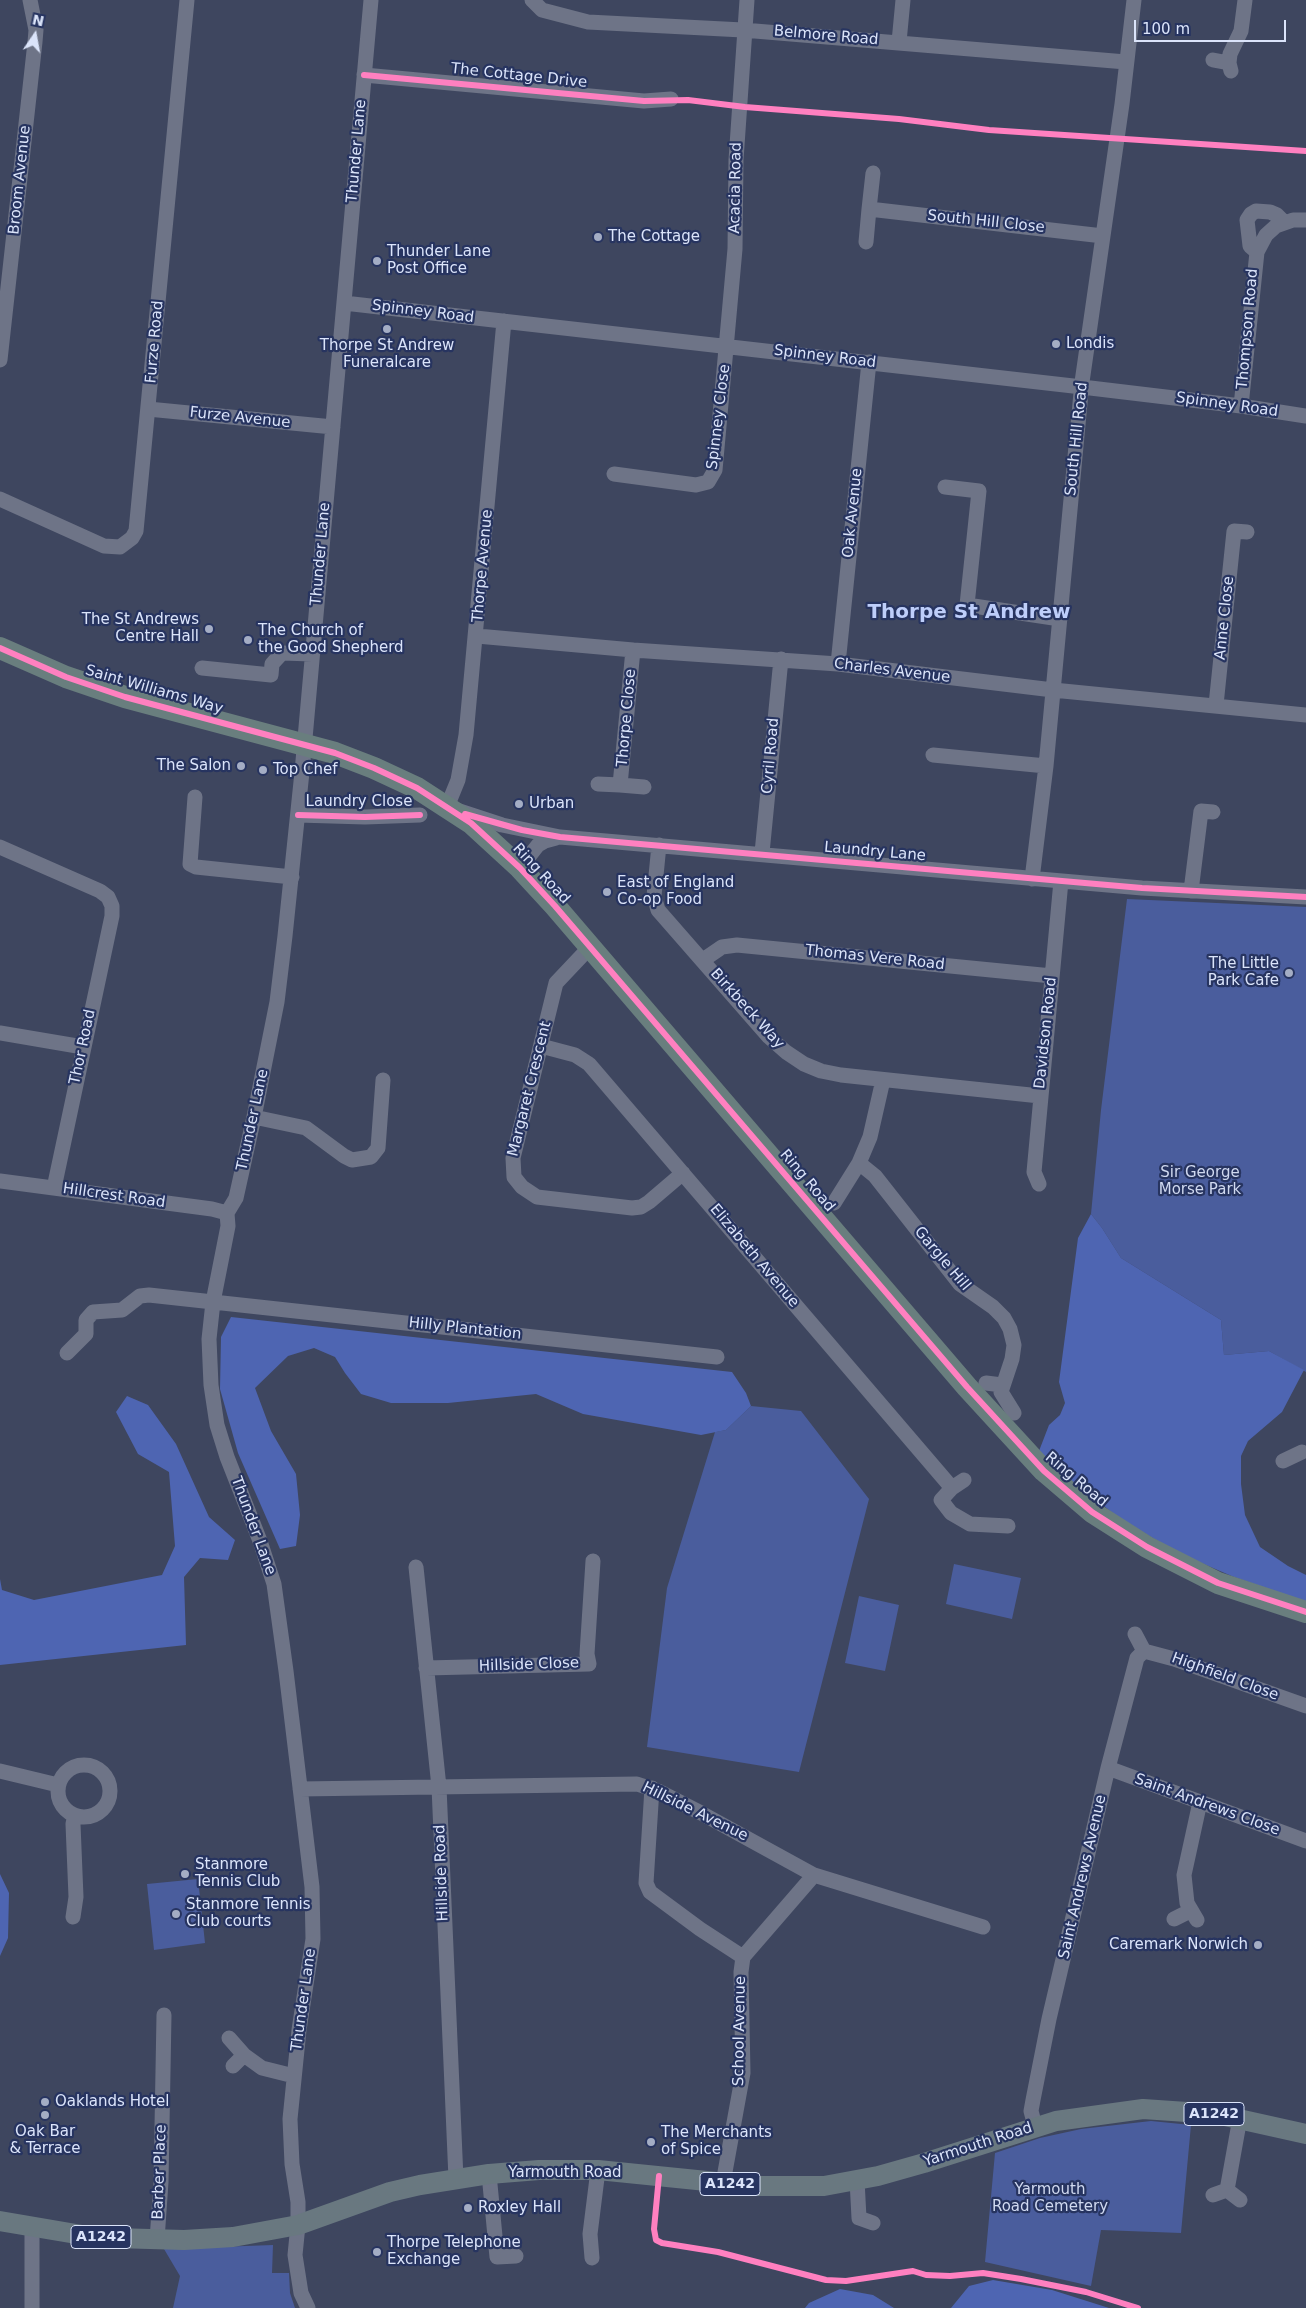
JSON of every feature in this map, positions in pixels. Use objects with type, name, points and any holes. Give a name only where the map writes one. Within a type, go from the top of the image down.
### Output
[{"type":"highway","name":"Saint Williams Way","points":[[0,648],[66,677],[125,697],[304,744]]},
{"type":"highway","name":"Ring Road","points":[[304,744],[374,768],[416,788],[471,823],[520,868],[961,1380],[1044,1472],[1092,1512],[1147,1547],[1218,1583],[1306,1612]]},
{"type":"main road","name":"Yarmouth Road","points":[[0,2221],[32,2228],[82,2235],[157,2240],[233,2237],[298,2225],[390,2192],[489,2174],[539,2170],[598,2170],[779,2187],[824,2186],[857,2180],[924,2163],[1035,2126],[1079,2116],[1143,2109],[1199,2112],[1240,2118],[1306,2134]]},
{"type":"street","name":"Broom Avenue","points":[[0,360],[36,30],[30,0]]},
{"type":"street","name":"Furze Road","points":[[0,499],[104,546],[113,548],[126,544],[132,538],[138,522],[187,0]]},
{"type":"street","name":"Thunder Lane","points":[[308,2308],[301,2293],[295,2255],[298,2202],[290,2143],[294,2076],[313,1939],[312,1887],[274,1584],[260,1541],[227,1457],[212,1404],[209,1339],[213,1302],[228,1226],[227,1213],[236,1198],[277,1002],[298,815],[371,0]]},
{"type":"street","name":"Belmore Road","points":[[532,0],[542,10],[588,22],[743,30],[1126,62]]},
{"type":"street","name":"Acacia Road","points":[[727,346],[735,249],[736,160],[743,30],[747,0]]},
{"type":"street","points":[[900,42],[903,0]]},
{"type":"street","name":"South Hill Road","points":[[1032,879],[1054,690],[1082,387],[1134,0]]},
{"type":"street","points":[[1213,60],[1230,67],[1230,54],[1241,31],[1245,0]]},
{"type":"street","name":"The Cottage Drive","points":[[364,75],[644,101],[671,99]]},
{"type":"street","points":[[866,242],[873,173]]},
{"type":"street","name":"South Hill Close","points":[[869,209],[1103,236]]},
{"type":"street","name":"Thompson Road","points":[[1241,406],[1257,252],[1266,235],[1284,222],[1277,215],[1270,212],[1256,212],[1251,214],[1247,220],[1250,246],[1257,252]]},
{"type":"street","points":[[1284,222],[1306,220]]},
{"type":"street","name":"Spinney Road","points":[[344,303],[1082,387],[1241,406],[1306,416]]},
{"type":"street","name":"Thorpe Avenue","points":[[447,807],[458,780],[466,735],[477,636],[504,322]]},
{"type":"street","name":"Spinney Close","points":[[614,474],[696,485],[708,482],[712,478],[715,470],[727,346]]},
{"type":"street","name":"Oak Avenue","points":[[838,664],[869,362]]},
{"type":"street","name":"Furze Avenue","points":[[148,409],[333,428]]},
{"type":"street","points":[[945,487],[979,491],[967,605],[1060,620]]},
{"type":"street","name":"Anne Close","points":[[1216,705],[1234,531]]},
{"type":"street","name":"Charles Avenue","points":[[477,636],[633,650],[838,664],[1054,690],[1306,715]]},
{"type":"street","name":"Thorpe Close","points":[[620,785],[633,650]]},
{"type":"street","points":[[202,668],[271,675],[272,664],[282,653],[312,654]]},
{"type":"street","name":"Cyril Road","points":[[762,854],[780,659]]},
{"type":"street","points":[[942,761],[1046,766]]},
{"type":"street","name":"Thorpe Close","points":[[598,784],[644,786]]},
{"type":"street","points":[[194,797],[190,864],[196,867],[292,877]]},
{"type":"street","name":"Laundry Lane","points":[[447,807],[502,825],[560,837],[1061,882],[1306,897]]},
{"type":"street","points":[[1191,891],[1201,810]]},
{"type":"street","name":"Laundry Close","points":[[298,815],[365,817],[420,815]]},
{"type":"street","name":"Laundry Lane","points":[[520,868],[538,845],[560,837]]},
{"type":"street","name":"Birkbeck Way","points":[[658,845],[655,904],[663,916],[769,1037],[804,1064],[821,1071],[841,1075],[1040,1096]]},
{"type":"street","name":"Thor Road","points":[[0,847],[100,891],[108,897],[112,906],[112,916],[54,1188]]},
{"type":"street","name":"Davidson Road","points":[[1039,1184],[1034,1172],[1061,882]]},
{"type":"street","name":"Thomas Vere Road","points":[[703,960],[722,947],[737,945],[1052,976]]},
{"type":"street","name":"Margaret Crescent","points":[[590,947],[556,983],[512,1158],[514,1177],[522,1187],[533,1195],[550,1199],[641,1207],[683,1174]]},
{"type":"street","points":[[0,1033],[83,1047]]},
{"type":"street","name":"Elizabeth Avenue","points":[[541,1046],[583,1058],[683,1174],[958,1484],[941,1500],[952,1514],[970,1524],[1008,1526]]},
{"type":"street","points":[[834,1203],[859,1163],[876,1119],[883,1080]]},
{"type":"street","points":[[254,1117],[306,1128],[344,1156],[352,1160],[363,1160],[371,1157],[378,1148],[387,1088]]},
{"type":"street","name":"Gargle Hill","points":[[859,1163],[875,1176],[960,1284],[993,1307],[1004,1318],[1010,1329],[1014,1345],[1012,1359],[1002,1385]]},
{"type":"street","name":"Hillcrest Road","points":[[0,1182],[212,1209],[227,1213]]},
{"type":"street","name":"Hilly Plantation","points":[[69,1347],[86,1334],[86,1320],[93,1312],[122,1310],[140,1296],[149,1295],[717,1357]]},
{"type":"street","points":[[986,1383],[1002,1385],[1001,1392],[1014,1414]]},
{"type":"street","points":[[1283,1461],[1305,1455]]},
{"type":"street","name":"Hillside Close","points":[[426,1668],[589,1664],[593,1561]]},
{"type":"street","name":"Hillside Road","points":[[416,1567],[439,1787],[456,2179]]},
{"type":"street","points":[[1135,1634],[1144,1651]]},
{"type":"street","name":"Highfield Close","points":[[1144,1651],[1174,1659],[1306,1706]]},
{"type":"street","name":"Saint Andrews Avenue","points":[[1035,2126],[1031,2111],[1032,2100],[1108,1768],[1137,1658],[1144,1651]]},
{"type":"street","points":[[88,1765],[96,1768],[108,1781],[110,1791],[108,1801],[103,1809],[96,1814],[85,1817],[75,1815],[68,1812],[61,1803],[58,1785],[62,1776],[77,1766],[88,1765]]},
{"type":"street","name":"Saint Andrews Close","points":[[1108,1768],[1306,1841]]},
{"type":"street","points":[[0,1771],[58,1785]]},
{"type":"street","name":"Hillside Avenue","points":[[300,1789],[632,1783],[652,1788],[701,1812],[814,1876],[983,1927]]},
{"type":"street","points":[[652,1788],[646,1882],[650,1892],[693,1924],[744,1956]]},
{"type":"street","points":[[1174,1919],[1194,1915],[1184,1891],[1184,1875],[1200,1802]]},
{"type":"street","points":[[75,1815],[73,1824],[78,1907]]},
{"type":"street","name":"School Avenue","points":[[723,2183],[742,2073],[741,1972],[744,1956],[814,1876]]},
{"type":"street","name":"Barber Place","points":[[157,2240],[162,2172],[164,2015]]},
{"type":"street","points":[[229,2038],[244,2055],[262,2068],[294,2076]]},
{"type":"street","points":[[233,2066],[244,2055]]},
{"type":"street","points":[[1240,2118],[1220,2193],[1240,2200]]},
{"type":"street","points":[[592,2258],[590,2234],[598,2170]]},
{"type":"street","points":[[489,2174],[491,2258],[516,2256]]},
{"type":"street","points":[[857,2180],[863,2222]]},
{"type":"street","points":[[32,2228],[32,2308]]},
{"type":"green space","name":"Sir George Morse Park","points":[[1127,899],[1306,907],[1306,1372],[1269,1351],[1224,1355],[1221,1320],[1121,1258],[1091,1214],[1101,1110]]},
{"type":"green space","points":[[751,1406],[801,1411],[869,1499],[799,1772],[647,1747],[667,1588],[715,1432],[726,1430]]},
{"type":"green space","points":[[954,1564],[1021,1578],[1012,1619],[946,1604]]},
{"type":"green space","points":[[859,1596],[899,1605],[885,1671],[845,1663]]},
{"type":"green space","name":"Stanmore Tennis Club courts","points":[[198,1879],[205,1943],[154,1950],[147,1884]]},
{"type":"green space","name":"Yarmouth Road Cemetery","points":[[1151,2121],[1191,2125],[1181,2233],[1101,2230],[1091,2286],[985,2262],[995,2153],[1040,2138],[1081,2129]]},
{"type":"green space","points":[[273,2245],[272,2273],[289,2273],[290,2293],[295,2308],[173,2308],[180,2276],[164,2249]]},
{"type":"shaded area","points":[[1091,1214],[1121,1258],[1221,1320],[1224,1355],[1269,1351],[1304,1370],[1282,1412],[1248,1441],[1241,1456],[1241,1484],[1245,1515],[1260,1547],[1288,1566],[1306,1575],[1306,1602],[1234,1577],[1178,1553],[1119,1518],[1058,1470],[1039,1451],[1049,1425],[1060,1415],[1065,1403],[1059,1382],[1078,1238]]},
{"type":"shaded area","points":[[231,1317],[732,1372],[746,1393],[751,1406],[726,1430],[701,1435],[583,1414],[536,1394],[448,1403],[391,1403],[361,1394],[335,1357],[314,1348],[288,1356],[255,1388],[271,1431],[296,1474],[300,1515],[296,1546],[280,1549],[238,1453],[220,1389],[221,1337]]},
{"type":"shaded area","points":[[127,1396],[148,1405],[176,1444],[209,1517],[235,1540],[228,1560],[200,1558],[184,1577],[186,1645],[0,1665],[0,1579],[2,1590],[34,1600],[162,1575],[175,1546],[169,1472],[138,1454],[116,1412]]},
{"type":"shaded area","points":[[0,1874],[9,1893],[8,1938],[0,1956]]},
{"type":"shaded area","points":[[993,2280],[1052,2290],[1109,2308],[951,2308],[969,2286]]},
{"type":"shaded area","points":[[840,2289],[873,2295],[894,2308],[805,2308],[809,2303]]},
{"type":"cycle path","points":[[364,75],[644,101],[688,100],[745,107],[899,119],[989,130],[1306,151]]},
{"type":"cycle path","points":[[0,648],[66,677],[125,697],[335,753],[374,768],[417,788],[471,823],[520,868],[555,906],[967,1387],[1044,1471],[1092,1512],[1147,1547],[1218,1583],[1306,1612]]},
{"type":"cycle path","points":[[465,814],[522,830],[560,837],[1142,888],[1306,897]]},
{"type":"cycle path","points":[[298,815],[365,817],[420,815]]},
{"type":"cycle path","points":[[659,2176],[654,2229],[656,2240],[662,2243],[718,2252],[826,2280],[846,2281],[913,2271],[926,2275],[950,2276],[983,2273],[1086,2292],[1138,2308]]},
{"type":"place","name":"The Cottage","points":[[598,237]]},
{"type":"place","name":"Thunder Lane Post Office","points":[[377,261]]},
{"type":"place","name":"Thorpe St Andrew Funeralcare","points":[[387,329]]},
{"type":"place","name":"Londis","points":[[1056,344]]},
{"type":"place","name":"The St Andrews Centre Hall","points":[[209,629]]},
{"type":"place","name":"The Church of the Good Shepherd","points":[[248,640]]},
{"type":"place","name":"The Salon","points":[[241,766]]},
{"type":"place","name":"Top Chef","points":[[263,770]]},
{"type":"place","name":"Urban","points":[[519,804]]},
{"type":"place","name":"East of England Co-op Food","points":[[607,892]]},
{"type":"place","name":"The Little Park Cafe","points":[[1289,973]]},
{"type":"place","name":"Stanmore Tennis Club","points":[[185,1874]]},
{"type":"place","name":"Stanmore Tennis Club courts","points":[[176,1914]]},
{"type":"place","name":"Caremark Norwich","points":[[1258,1945]]},
{"type":"place","name":"Oaklands Hotel","points":[[45,2102]]},
{"type":"place","name":"Oak Bar & Terrace","points":[[45,2115]]},
{"type":"place","name":"The Merchants of Spice","points":[[651,2142]]},
{"type":"place","name":"Roxley Hall","points":[[468,2208]]},
{"type":"place","name":"Thorpe Telephone Exchange","points":[[377,2252]]},
{"type":"district","name":"Thorpe St Andrew","points":[[969,613]]}]
